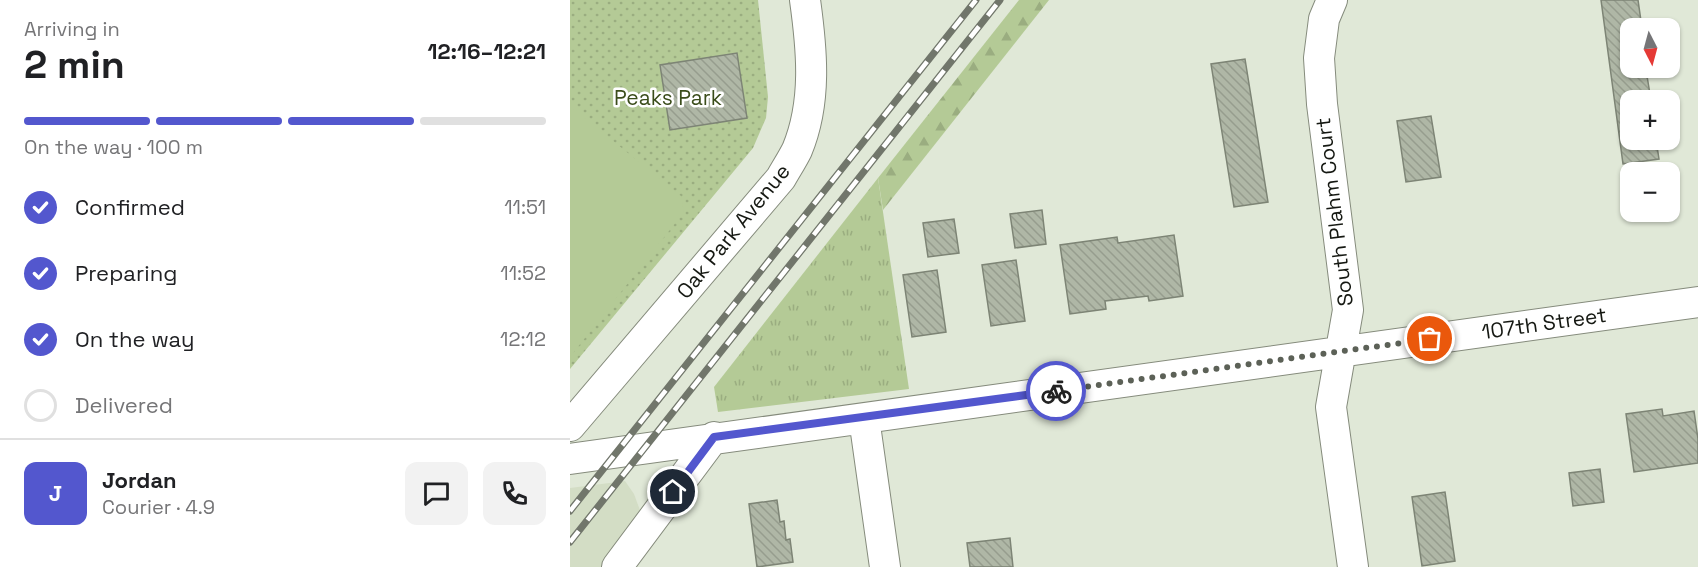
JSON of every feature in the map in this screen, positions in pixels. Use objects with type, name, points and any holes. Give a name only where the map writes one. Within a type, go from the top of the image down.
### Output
[{"type":"street","name":"Oak Park Avenue","points":[[570,426],[781,178],[797,149],[807,114],[813,75],[805,0]]},
{"type":"street","name":"South Plahm Court","points":[[1332,0],[1324,19],[1319,58],[1322,104],[1348,310],[1331,407],[1353,567]]},
{"type":"street","name":"107th Street","points":[[570,459],[714,437],[1698,302]]},
{"type":"street","points":[[864,418],[885,567]]},
{"type":"street","points":[[617,567],[714,437]]},
{"type":"shaded area","points":[[625,481],[634,494],[641,513],[605,567],[570,567],[570,488]]},
{"type":"green space","name":"Peaks Park","points":[[570,0],[758,0],[768,97],[766,118],[753,148],[570,369]]},
{"type":"green space","points":[[1019,0],[1049,0],[883,210],[878,178]]},
{"type":"green space","points":[[570,106],[681,196],[684,212],[570,357]]},
{"type":"green space","points":[[878,178],[909,389],[718,412],[714,387]]},
{"type":"building","points":[[1601,0],[1638,0],[1641,18],[1620,18],[1620,78],[1647,78],[1649,90],[1620,90],[1620,142]]},
{"type":"building","points":[[737,53],[747,118],[670,130],[660,65]]},
{"type":"building","points":[[1245,59],[1268,202],[1234,207],[1211,64]]},
{"type":"building","points":[[1431,116],[1441,177],[1406,182],[1397,121]]},
{"type":"building","points":[[1621,150],[1658,150],[1659,159],[1623,162]]},
{"type":"building","points":[[1042,210],[1046,244],[1015,248],[1010,214]]},
{"type":"building","points":[[954,219],[959,253],[928,257],[923,223]]},
{"type":"building","points":[[1174,235],[1183,296],[1149,301],[1148,296],[1105,301],[1106,309],[1070,314],[1060,245],[1117,237],[1118,243]]},
{"type":"building","points":[[1016,260],[1025,321],[991,326],[982,265]]},
{"type":"building","points":[[937,270],[946,332],[912,337],[903,275]]},
{"type":"building","points":[[1662,409],[1663,416],[1694,411],[1698,439],[1698,463],[1634,472],[1626,414]]},
{"type":"building","points":[[1600,469],[1604,502],[1573,506],[1569,473]]},
{"type":"building","points":[[1445,492],[1455,561],[1422,566],[1412,497]]},
{"type":"building","points":[[777,500],[780,522],[784,521],[786,540],[790,539],[793,562],[757,567],[749,504]]},
{"type":"building","points":[[1010,538],[1013,567],[970,567],[967,543]]},
{"type":"railway","points":[[570,511],[976,0]]},
{"type":"railway","points":[[570,542],[1000,0]]},
{"type":"way so far","points":[[1056,391],[1430,339]]},
{"type":"route","points":[[673,492],[714,437],[1056,391]]}]
